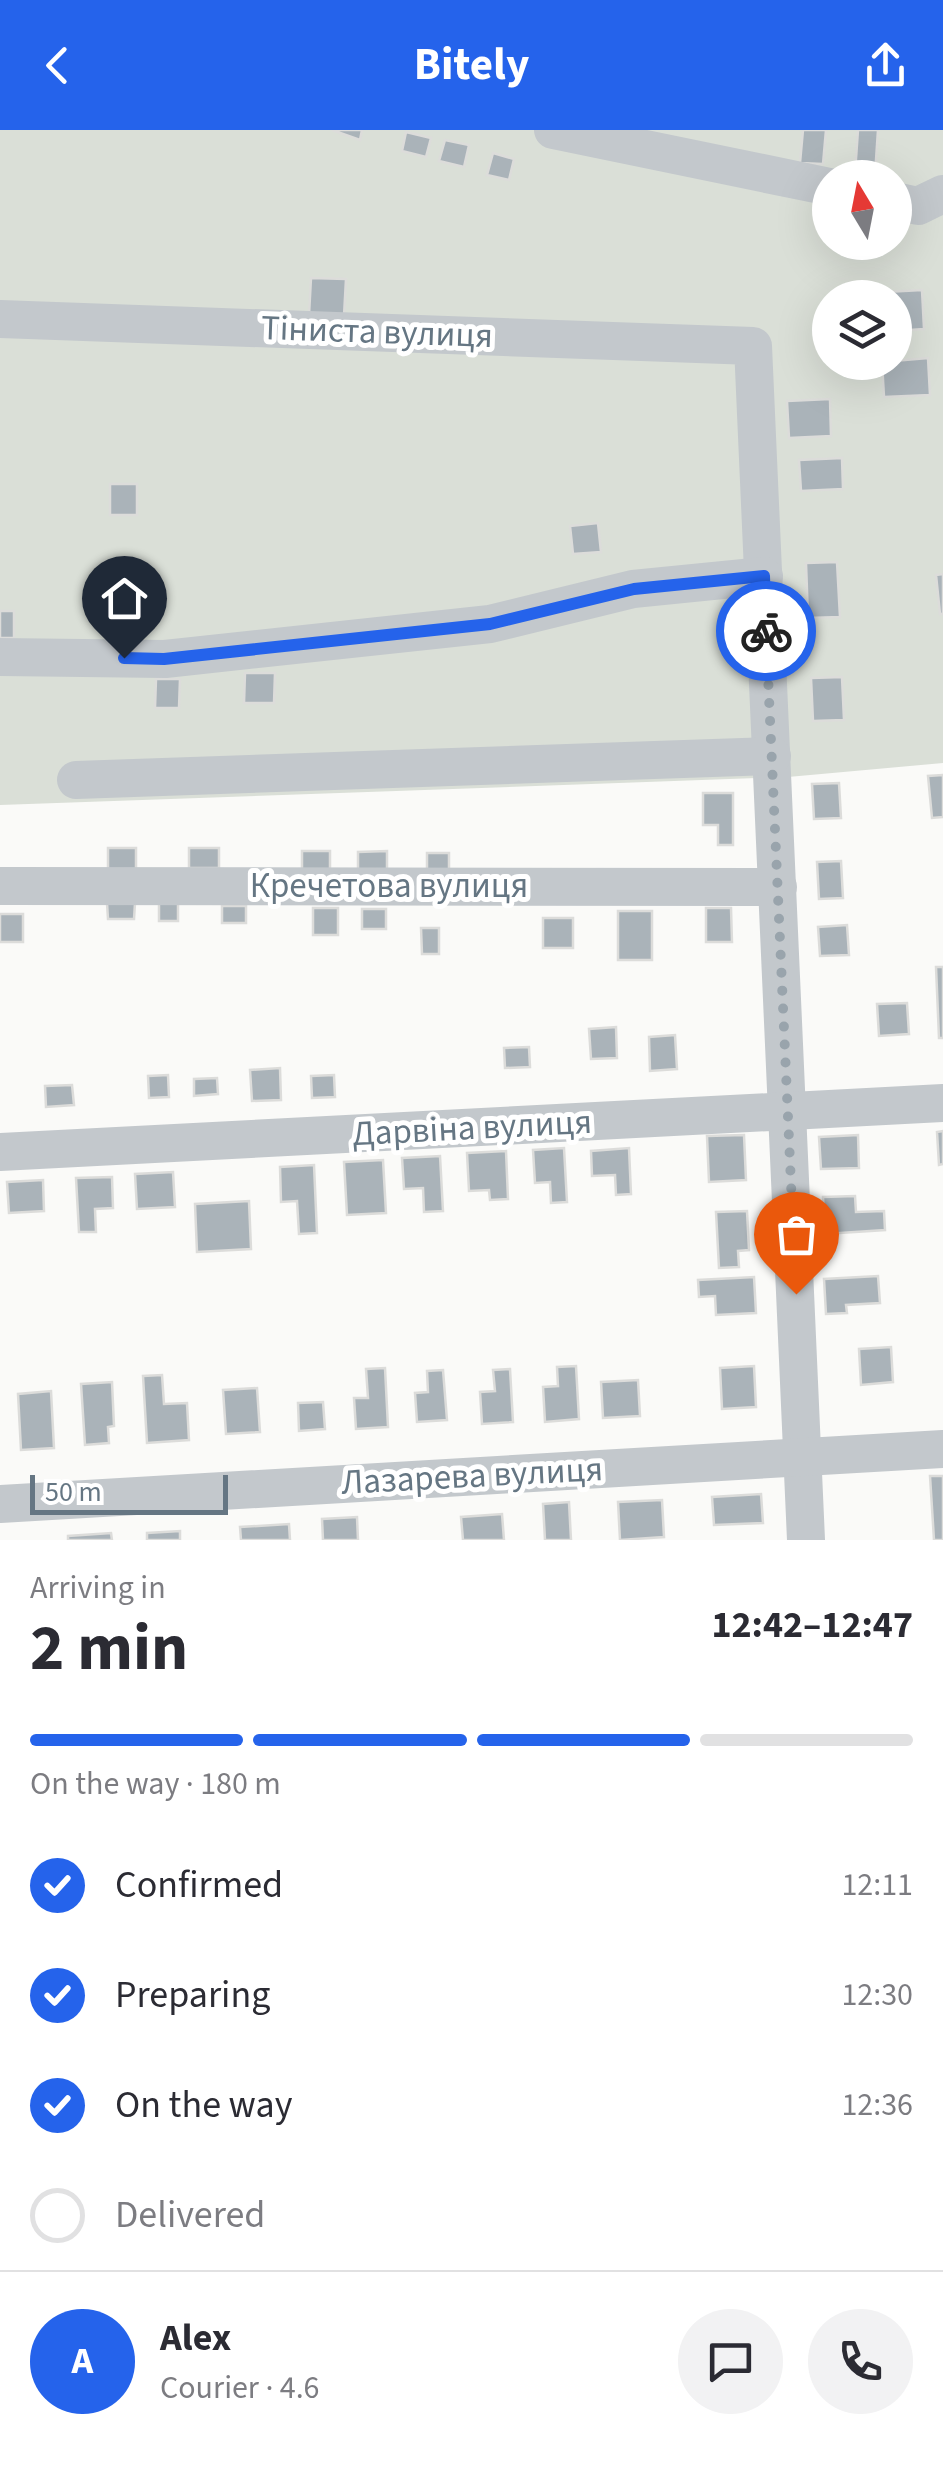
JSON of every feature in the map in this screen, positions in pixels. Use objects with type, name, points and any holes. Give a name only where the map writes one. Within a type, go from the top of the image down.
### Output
[{"type":"street","points":[[553,130],[812,184]]},
{"type":"street","points":[[912,205],[918,206],[943,194]]},
{"type":"street","name":"Тіниста вулиця","points":[[0,319],[753,346],[764,576]]},
{"type":"street","points":[[0,656],[164,659],[490,624],[634,589],[764,576],[806,1540]]},
{"type":"street","points":[[76,780],[772,756]]},
{"type":"street","name":"Кречетова вулиця","points":[[0,886],[778,886]]},
{"type":"street","name":"Дарвіна вулиця","points":[[0,1152],[943,1103]]},
{"type":"street","name":"Лазарева вулиця","points":[[0,1504],[943,1448]]},
{"type":"shaded area","points":[[0,130],[943,130],[943,763],[788,777],[0,805]]},
{"type":"building","points":[[332,130],[362,130],[360,140]]},
{"type":"building","points":[[803,130],[826,130],[823,160],[800,163]]},
{"type":"building","points":[[858,130],[878,130],[876,160],[856,160]]},
{"type":"building","points":[[406,132],[431,138],[426,157],[402,151]]},
{"type":"building","points":[[445,140],[469,145],[464,167],[439,161]]},
{"type":"building","points":[[493,153],[514,159],[509,180],[487,175]]},
{"type":"building","points":[[311,278],[346,279],[344,316],[309,315]]},
{"type":"building","points":[[922,290],[924,329],[912,330],[912,291]]},
{"type":"building","points":[[928,358],[930,395],[884,397],[883,380],[912,380],[912,359]]},
{"type":"building","points":[[830,399],[831,436],[789,438],[787,401]]},
{"type":"building","points":[[842,458],[843,489],[801,491],[799,460]]},
{"type":"building","points":[[110,484],[137,484],[137,515],[110,515]]},
{"type":"building","points":[[598,523],[601,552],[573,554],[570,526]]},
{"type":"building","points":[[837,562],[840,617],[808,618],[806,563]]},
{"type":"building","points":[[943,574],[943,614],[940,614],[936,575]]},
{"type":"building","points":[[0,611],[14,611],[14,638],[0,638]]},
{"type":"building","points":[[245,673],[275,673],[274,703],[244,703]]},
{"type":"building","points":[[842,677],[844,720],[813,721],[811,678]]},
{"type":"building","points":[[156,679],[180,679],[179,708],[155,708]]},
{"type":"building","points":[[943,775],[943,817],[932,818],[928,776]]},
{"type":"building","points":[[839,783],[841,818],[814,819],[812,784]]},
{"type":"building","points":[[703,793],[733,793],[733,845],[718,845],[718,825],[703,825]]},
{"type":"building","points":[[108,848],[136,848],[136,870],[108,870]]},
{"type":"building","points":[[189,848],[219,848],[219,868],[189,868]]},
{"type":"building","points":[[302,851],[330,851],[330,871],[302,871]]},
{"type":"building","points":[[387,851],[387,874],[358,874],[358,852]]},
{"type":"building","points":[[427,853],[449,853],[449,871],[427,871]]},
{"type":"building","points":[[841,861],[843,898],[819,899],[817,862]]},
{"type":"building","points":[[159,901],[178,901],[178,921],[159,921]]},
{"type":"building","points":[[107,903],[135,903],[134,919],[108,919]]},
{"type":"building","points":[[222,906],[246,906],[246,923],[222,923]]},
{"type":"building","points":[[313,908],[338,908],[338,935],[313,935]]},
{"type":"building","points":[[706,908],[731,908],[732,942],[706,942]]},
{"type":"building","points":[[362,909],[386,909],[386,929],[362,929]]},
{"type":"building","points":[[618,911],[652,911],[652,960],[618,960]]},
{"type":"building","points":[[0,914],[23,914],[23,942],[0,942]]},
{"type":"building","points":[[543,918],[573,918],[573,948],[543,948]]},
{"type":"building","points":[[847,925],[849,955],[820,956],[818,927]]},
{"type":"building","points":[[421,928],[439,928],[439,954],[422,954]]},
{"type":"building","points":[[936,967],[943,967],[943,1038],[939,1038]]},
{"type":"building","points":[[907,1003],[909,1034],[879,1036],[877,1004]]},
{"type":"building","points":[[616,1027],[617,1058],[591,1059],[589,1029]]},
{"type":"building","points":[[675,1035],[677,1069],[650,1071],[649,1037]]},
{"type":"building","points":[[529,1047],[530,1067],[505,1068],[504,1048]]},
{"type":"building","points":[[280,1068],[281,1100],[252,1101],[250,1070]]},
{"type":"building","points":[[168,1075],[169,1097],[149,1098],[148,1076]]},
{"type":"building","points":[[334,1075],[335,1097],[312,1098],[311,1076]]},
{"type":"building","points":[[217,1078],[218,1094],[194,1096],[194,1079]]},
{"type":"building","points":[[72,1085],[74,1105],[46,1107],[45,1086]]},
{"type":"building","points":[[943,1131],[943,1164],[939,1165],[937,1132]]},
{"type":"building","points":[[744,1135],[746,1180],[709,1182],[707,1136]]},
{"type":"building","points":[[858,1135],[859,1168],[821,1169],[819,1137]]},
{"type":"building","points":[[564,1148],[567,1202],[551,1203],[550,1182],[535,1183],[533,1150]]},
{"type":"building","points":[[629,1148],[631,1194],[616,1195],[615,1175],[592,1176],[591,1151]]},
{"type":"building","points":[[506,1151],[508,1199],[490,1200],[489,1190],[469,1191],[467,1153]]},
{"type":"building","points":[[440,1156],[443,1211],[424,1212],[423,1188],[404,1189],[402,1158]]},
{"type":"building","points":[[383,1160],[386,1213],[347,1215],[344,1162]]},
{"type":"building","points":[[314,1165],[317,1233],[299,1234],[297,1201],[281,1202],[280,1167]]},
{"type":"building","points":[[173,1172],[175,1207],[137,1209],[135,1174]]},
{"type":"building","points":[[112,1177],[113,1208],[95,1209],[96,1232],[79,1232],[76,1178]]},
{"type":"building","points":[[43,1180],[44,1211],[9,1213],[7,1182]]},
{"type":"building","points":[[855,1196],[856,1212],[884,1211],[885,1230],[825,1234],[823,1197]]},
{"type":"building","points":[[249,1201],[251,1249],[197,1252],[195,1204]]},
{"type":"building","points":[[747,1211],[749,1250],[738,1251],[739,1267],[719,1268],[716,1212]]},
{"type":"building","points":[[878,1276],[880,1303],[846,1305],[847,1313],[826,1314],[824,1279]]},
{"type":"building","points":[[754,1277],[756,1313],[716,1315],[715,1296],[699,1297],[698,1280]]},
{"type":"building","points":[[891,1347],[893,1382],[861,1385],[859,1349]]},
{"type":"building","points":[[576,1366],[579,1419],[545,1422],[543,1387],[558,1386],[557,1367]]},
{"type":"building","points":[[754,1366],[756,1407],[722,1409],[720,1368]]},
{"type":"building","points":[[385,1368],[388,1427],[356,1429],[354,1398],[368,1398],[366,1369]]},
{"type":"building","points":[[510,1369],[513,1422],[482,1424],[480,1392],[495,1391],[493,1370]]},
{"type":"building","points":[[443,1370],[447,1420],[417,1422],[415,1393],[428,1392],[427,1371]]},
{"type":"building","points":[[162,1375],[164,1404],[187,1403],[189,1440],[147,1443],[143,1376]]},
{"type":"building","points":[[638,1380],[640,1416],[603,1418],[601,1382]]},
{"type":"building","points":[[112,1382],[114,1426],[108,1427],[109,1443],[85,1445],[81,1384]]},
{"type":"building","points":[[257,1388],[260,1432],[226,1434],[223,1390]]},
{"type":"building","points":[[51,1391],[54,1448],[21,1450],[18,1394]]},
{"type":"building","points":[[323,1402],[325,1429],[299,1431],[298,1403]]},
{"type":"building","points":[[930,1476],[943,1476],[943,1540],[934,1540]]},
{"type":"building","points":[[761,1494],[763,1523],[714,1525],[712,1497]]},
{"type":"building","points":[[662,1500],[664,1537],[620,1540],[618,1502]]},
{"type":"building","points":[[569,1502],[571,1540],[545,1540],[543,1504]]},
{"type":"building","points":[[502,1514],[504,1540],[463,1540],[461,1517]]},
{"type":"building","points":[[357,1517],[358,1540],[323,1540],[322,1519]]},
{"type":"building","points":[[289,1524],[290,1540],[241,1540],[240,1527]]},
{"type":"building","points":[[180,1531],[180,1540],[147,1540],[147,1533]]},
{"type":"building","points":[[111,1533],[112,1540],[68,1540],[68,1536]]},
{"type":"way so far","points":[[766,631],[796,1294]]},
{"type":"route","points":[[124,658],[164,659],[490,624],[634,589],[764,576],[766,631]]}]
